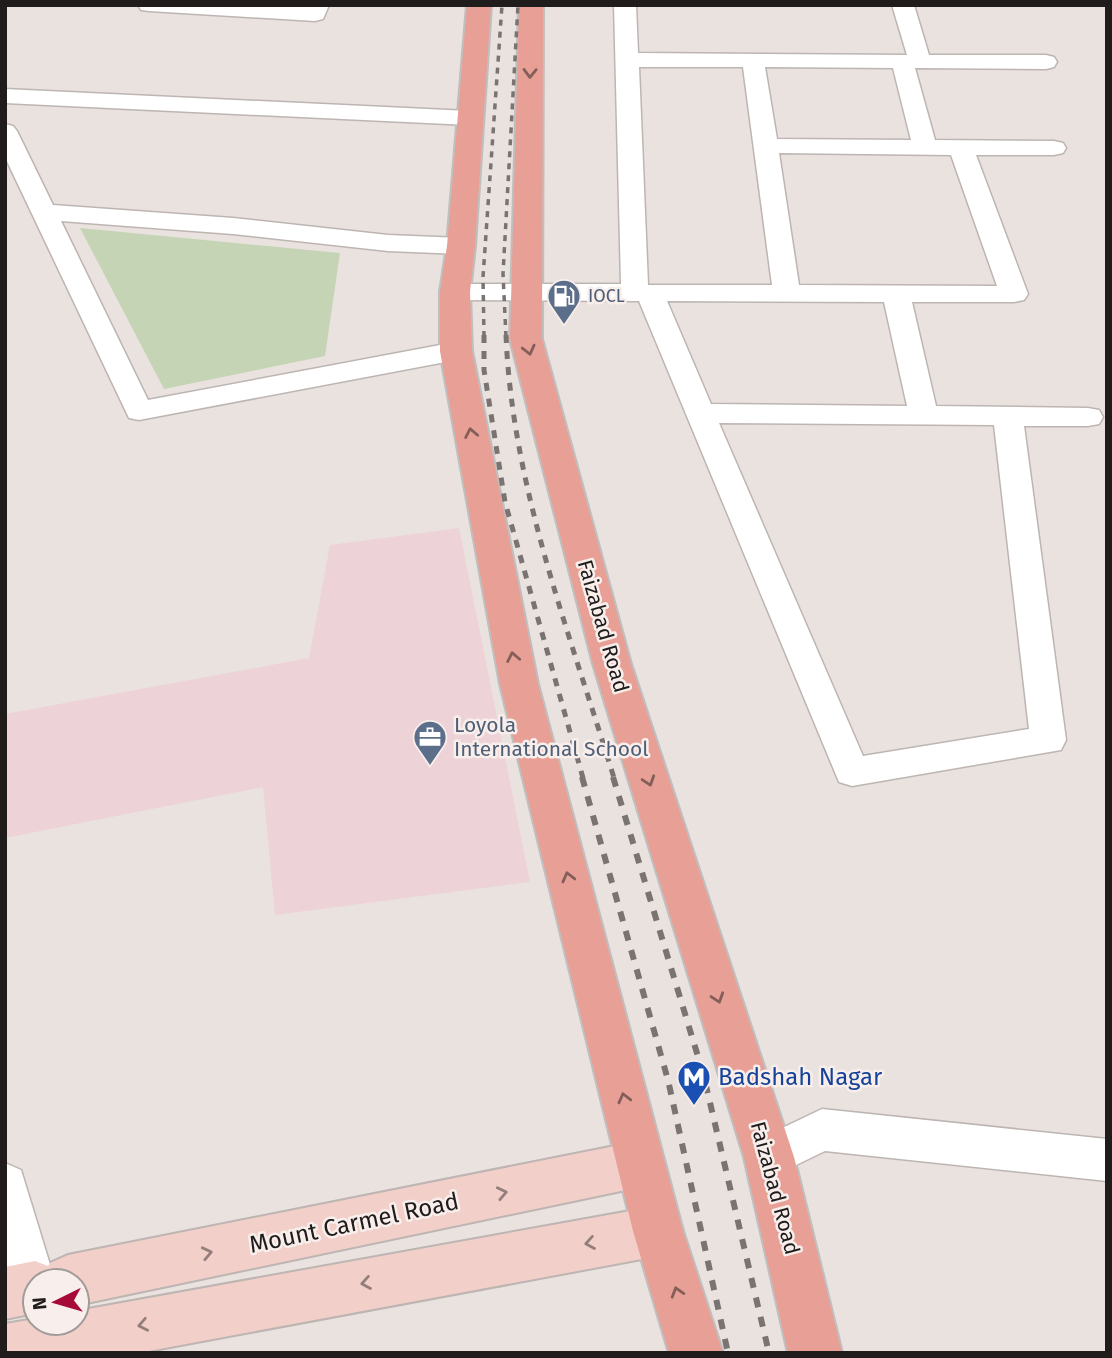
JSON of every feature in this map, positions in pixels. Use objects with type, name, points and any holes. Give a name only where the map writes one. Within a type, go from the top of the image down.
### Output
[{"type":"main road","points":[[479,5],[468,118],[461,246],[455,292],[456,351],[519,684],[640,1164],[695,1353]]},
{"type":"main road","name":"Faizabad Road","points":[[531,5],[526,339],[612,664],[769,1157],[815,1353]]},
{"type":"street","points":[[149,5],[315,14],[317,5]]},
{"type":"street","points":[[625,5],[643,294],[700,413],[852,772],[1048,740],[1008,416]]},
{"type":"street","points":[[903,5],[925,147]]},
{"type":"street","points":[[627,60],[1046,62]]},
{"type":"street","points":[[753,60],[788,294]]},
{"type":"street","points":[[5,96],[468,118]]},
{"type":"street","points":[[5,131],[139,411],[456,351]]},
{"type":"street","points":[[766,146],[1054,148]]},
{"type":"street","points":[[455,292],[1014,294],[961,147]]},
{"type":"street","points":[[44,212],[233,226],[388,243],[461,246]]},
{"type":"street","points":[[896,294],[924,416]]},
{"type":"street","points":[[700,413],[1088,418]]},
{"type":"street","points":[[769,1157],[821,1130],[1107,1160]]},
{"type":"street","name":"Mount Carmel Road","points":[[91,1276],[640,1164]]},
{"type":"street","points":[[5,1185],[29,1267]]},
{"type":"street","points":[[21,1350],[658,1231]]},
{"type":"shaded area","points":[[459,528],[530,882],[275,915],[263,787],[5,838],[5,714],[309,658],[330,545]]},
{"type":"green space","points":[[80,228],[340,253],[325,356],[164,389]]},
{"type":"railway","points":[[484,337],[483,277],[502,5]]},
{"type":"railway","points":[[506,337],[503,274],[518,5]]},
{"type":"railway","points":[[506,335],[519,448],[531,504],[562,615],[614,778]]},
{"type":"railway","points":[[484,337],[484,370],[505,502],[583,778]]},
{"type":"railway","points":[[582,777],[668,1080],[728,1353]]},
{"type":"railway","points":[[613,777],[703,1073],[769,1353]]},
{"type":"place","name":"IOCL","points":[[564,326]]},
{"type":"place","name":"Loyola International School","points":[[430,767]]},
{"type":"place","name":"Badshah Nagar","points":[[694,1107]]}]
